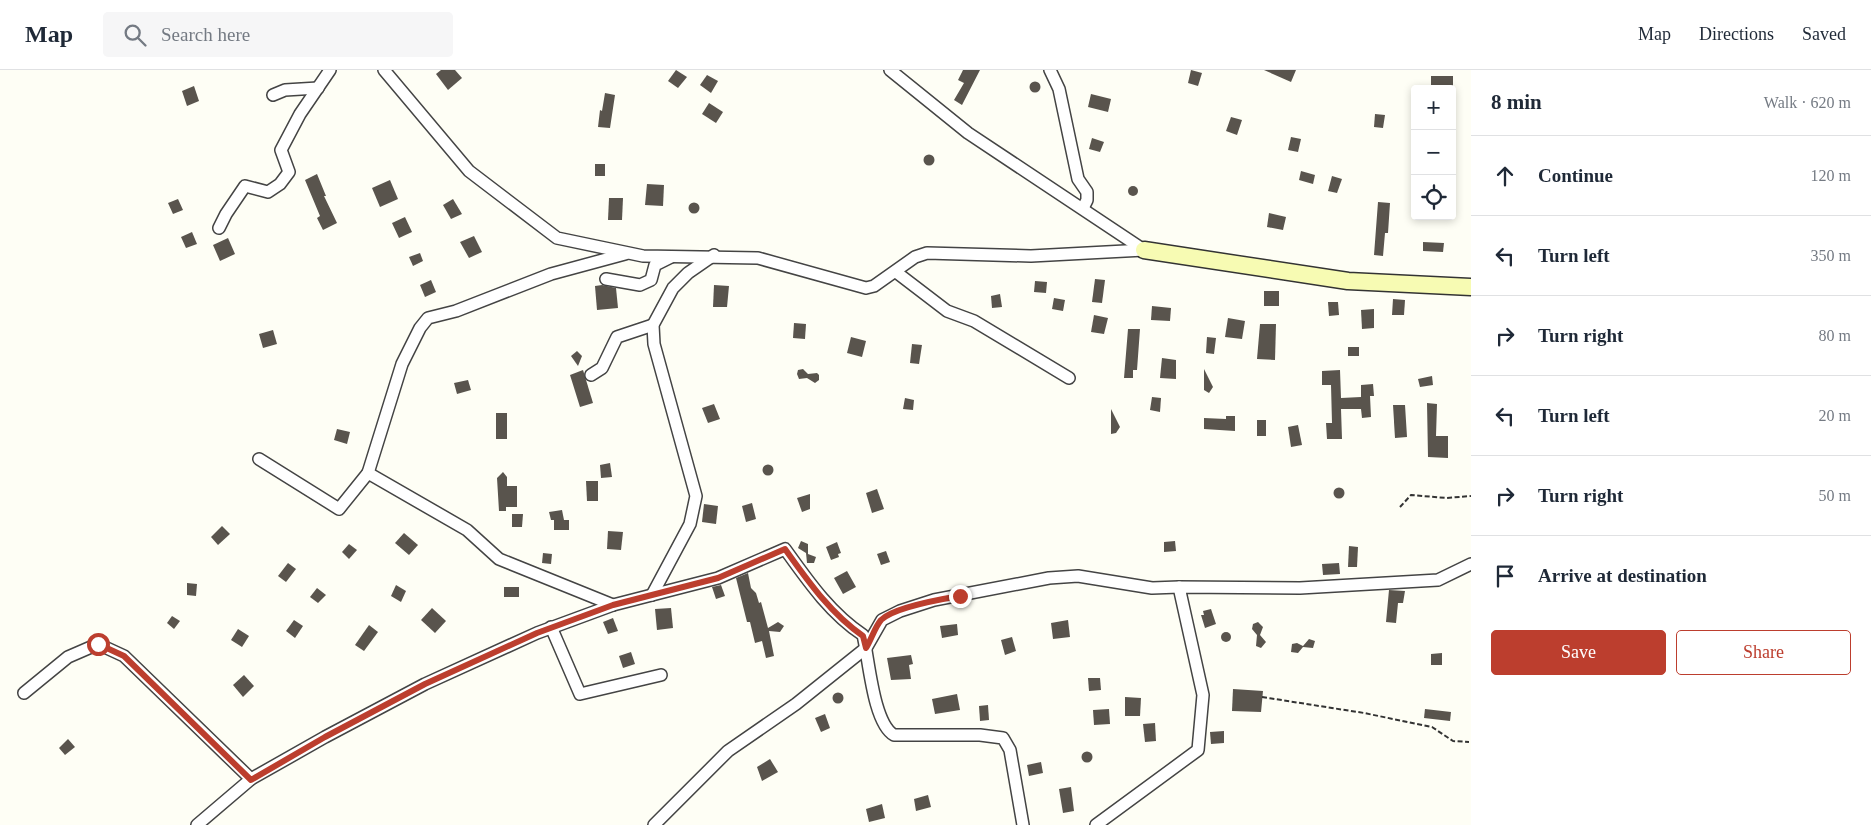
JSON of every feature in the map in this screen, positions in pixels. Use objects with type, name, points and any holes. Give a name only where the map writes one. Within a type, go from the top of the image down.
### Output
[{"type":"main road","points":[[1144,250],[1348,281],[1471,287]]},
{"type":"street","points":[[219,228],[245,186],[268,192],[280,184],[289,172],[281,150],[300,114],[330,70]]},
{"type":"street","points":[[384,70],[469,171],[557,238],[628,253],[758,258],[866,288],[874,286],[915,257],[927,253],[1031,256],[1144,250]]},
{"type":"street","points":[[890,70],[968,134],[1144,250]]},
{"type":"street","points":[[1050,70],[1059,89],[1078,178],[1087,192],[1087,200],[1083,208]]},
{"type":"street","points":[[273,95],[285,90],[318,88]]},
{"type":"street","points":[[259,459],[339,509],[368,474],[402,364],[420,328],[428,318],[456,311],[551,274],[628,253]]},
{"type":"street","points":[[652,595],[690,524],[696,496],[654,344],[653,325],[673,288],[688,273],[714,255]]},
{"type":"street","points":[[606,279],[640,286],[651,280],[655,265],[672,256]]},
{"type":"street","points":[[896,272],[947,311],[974,321],[1069,378]]},
{"type":"street","points":[[591,375],[602,368],[617,337],[653,325]]},
{"type":"street","points":[[368,474],[467,530],[499,559],[613,605]]},
{"type":"street","points":[[197,825],[251,780],[325,737],[425,684],[551,628],[613,605],[718,578],[785,549],[813,588],[846,624],[863,636],[878,711],[888,731],[894,735],[980,735],[1003,738],[1010,750],[1023,825]]},
{"type":"street","points":[[654,825],[728,751],[796,704],[866,648],[882,620],[900,611],[934,600],[1022,582],[1078,576],[1152,588],[1300,588],[1438,580],[1471,564]]},
{"type":"street","points":[[1096,825],[1198,750],[1203,694],[1179,587]]},
{"type":"street","points":[[551,628],[580,694],[661,675]]},
{"type":"street","points":[[24,693],[68,658],[98,644],[124,656],[251,780]]},
{"type":"path","points":[[1400,507],[1411,495],[1447,498],[1471,496]]},
{"type":"path","points":[[1262,697],[1364,713],[1432,727],[1453,741],[1470,742]]},
{"type":"building","points":[[441,70],[455,70],[462,78],[448,90],[436,74]]},
{"type":"building","points":[[676,70],[687,77],[678,88],[668,81]]},
{"type":"building","points":[[963,70],[980,70],[962,105],[954,100],[964,83],[958,80]]},
{"type":"building","points":[[1191,70],[1202,73],[1198,86],[1188,83]]},
{"type":"building","points":[[1264,70],[1296,70],[1291,82]]},
{"type":"building","points":[[707,75],[718,81],[711,93],[700,85]]},
{"type":"building","points":[[1431,76],[1453,76],[1453,85],[1431,85]]},
{"type":"building","points":[[1033,82],[1037,82],[1040,87],[1039,91],[1033,92],[1030,89],[1030,85]]},
{"type":"building","points":[[194,86],[199,101],[187,106],[182,91]]},
{"type":"building","points":[[605,93],[615,95],[610,128],[598,127]]},
{"type":"building","points":[[1091,94],[1111,99],[1108,112],[1088,107]]},
{"type":"building","points":[[709,103],[723,112],[716,123],[702,114]]},
{"type":"building","points":[[1375,114],[1385,115],[1383,128],[1374,127]]},
{"type":"building","points":[[1231,117],[1242,120],[1237,135],[1226,131]]},
{"type":"building","points":[[1291,137],[1301,139],[1298,152],[1288,150]]},
{"type":"building","points":[[1092,138],[1104,142],[1100,152],[1089,149]]},
{"type":"building","points":[[929,154],[935,160],[929,166],[923,160]]},
{"type":"building","points":[[595,164],[605,164],[605,176],[595,176]]},
{"type":"building","points":[[1301,171],[1315,175],[1313,184],[1299,180]]},
{"type":"building","points":[[317,174],[326,196],[324,196],[337,223],[323,230],[317,218],[320,216],[305,180]]},
{"type":"building","points":[[1332,176],[1342,179],[1337,193],[1328,191]]},
{"type":"building","points":[[390,180],[398,199],[380,207],[372,188]]},
{"type":"building","points":[[647,184],[664,185],[663,206],[645,205]]},
{"type":"building","points":[[1131,186],[1135,186],[1138,191],[1137,195],[1131,196],[1128,193],[1128,189]]},
{"type":"building","points":[[609,198],[623,198],[622,220],[608,220]]},
{"type":"building","points":[[178,199],[183,210],[173,214],[168,203]]},
{"type":"building","points":[[453,199],[462,214],[451,219],[443,205]]},
{"type":"building","points":[[1378,202],[1390,203],[1388,233],[1385,233],[1383,256],[1374,255]]},
{"type":"building","points":[[692,203],[696,203],[699,208],[698,212],[692,213],[689,210],[689,206]]},
{"type":"building","points":[[1269,213],[1286,217],[1283,230],[1267,227]]},
{"type":"building","points":[[405,217],[412,232],[399,238],[392,223]]},
{"type":"building","points":[[192,232],[197,244],[186,248],[181,237]]},
{"type":"building","points":[[474,236],[482,252],[469,258],[460,242]]},
{"type":"building","points":[[228,238],[235,254],[220,261],[213,245]]},
{"type":"building","points":[[1423,242],[1444,243],[1443,252],[1423,251]]},
{"type":"building","points":[[420,253],[423,261],[413,266],[409,257]]},
{"type":"building","points":[[1095,279],[1105,280],[1102,303],[1092,302]]},
{"type":"building","points":[[431,280],[436,292],[425,297],[420,285]]},
{"type":"building","points":[[1035,281],[1047,282],[1046,293],[1034,292]]},
{"type":"building","points":[[602,285],[616,288],[618,308],[597,310],[595,286]]},
{"type":"building","points":[[714,285],[729,286],[727,307],[713,307]]},
{"type":"building","points":[[1264,291],[1279,291],[1279,306],[1264,306]]},
{"type":"building","points":[[1000,294],[1002,307],[992,308],[991,296]]},
{"type":"building","points":[[1054,298],[1065,300],[1063,311],[1052,309]]},
{"type":"building","points":[[1393,299],[1405,300],[1404,315],[1392,315]]},
{"type":"building","points":[[1328,302],[1338,302],[1339,315],[1329,316]]},
{"type":"building","points":[[1152,306],[1171,308],[1170,321],[1151,320]]},
{"type":"building","points":[[1374,309],[1374,328],[1362,329],[1361,310]]},
{"type":"building","points":[[1094,315],[1108,318],[1104,334],[1091,332]]},
{"type":"building","points":[[1228,318],[1245,321],[1242,339],[1225,337]]},
{"type":"building","points":[[794,323],[806,324],[805,339],[793,338]]},
{"type":"building","points":[[1260,324],[1276,324],[1275,360],[1257,359]]},
{"type":"building","points":[[1128,329],[1140,329],[1137,370],[1133,370],[1133,378],[1124,378]]},
{"type":"building","points":[[273,330],[277,344],[263,348],[259,334]]},
{"type":"building","points":[[851,337],[866,341],[862,357],[847,353]]},
{"type":"building","points":[[1207,337],[1216,338],[1214,354],[1206,353]]},
{"type":"building","points":[[912,344],[922,345],[919,364],[910,363]]},
{"type":"building","points":[[1348,347],[1359,347],[1359,356],[1348,356]]},
{"type":"building","points":[[577,351],[582,356],[578,366],[571,356]]},
{"type":"building","points":[[1162,358],[1176,360],[1176,379],[1160,378]]},
{"type":"building","points":[[803,369],[808,374],[817,373],[819,380],[815,383],[807,378],[799,379],[798,370]]},
{"type":"building","points":[[1204,369],[1213,387],[1209,393],[1204,390]]},
{"type":"building","points":[[583,370],[593,403],[580,407],[570,375]]},
{"type":"building","points":[[1340,370],[1341,398],[1361,397],[1361,385],[1373,384],[1374,396],[1370,396],[1371,417],[1362,418],[1361,409],[1341,409],[1342,439],[1327,439],[1326,423],[1332,423],[1331,385],[1322,385],[1322,371]]},
{"type":"building","points":[[1432,376],[1433,385],[1420,387],[1418,379]]},
{"type":"building","points":[[468,380],[471,390],[457,394],[454,383]]},
{"type":"building","points":[[1152,397],[1161,398],[1160,412],[1150,410]]},
{"type":"building","points":[[905,398],[914,400],[913,410],[903,409]]},
{"type":"building","points":[[1427,403],[1437,404],[1436,436],[1448,436],[1448,458],[1428,457]]},
{"type":"building","points":[[714,404],[720,419],[708,423],[702,408]]},
{"type":"building","points":[[1393,405],[1405,405],[1407,437],[1395,438]]},
{"type":"building","points":[[1111,409],[1120,427],[1116,433],[1111,434]]},
{"type":"building","points":[[496,413],[507,413],[507,439],[496,439]]},
{"type":"building","points":[[1226,416],[1235,416],[1235,431],[1204,429],[1204,418],[1226,419]]},
{"type":"building","points":[[1257,420],[1266,420],[1266,436],[1257,436]]},
{"type":"building","points":[[1298,425],[1302,445],[1291,447],[1288,427]]},
{"type":"building","points":[[337,429],[350,432],[347,444],[334,440]]},
{"type":"building","points":[[610,463],[612,477],[601,478],[600,465]]},
{"type":"building","points":[[766,465],[770,465],[773,470],[772,474],[766,475],[763,472],[763,468]]},
{"type":"building","points":[[503,472],[507,477],[507,486],[517,486],[517,507],[506,507],[506,511],[499,511],[497,478]]},
{"type":"building","points":[[586,481],[598,481],[598,501],[587,501]]},
{"type":"building","points":[[1337,488],[1341,488],[1344,493],[1343,497],[1337,498],[1334,495],[1334,491]]},
{"type":"building","points":[[877,489],[884,509],[872,513],[866,493]]},
{"type":"building","points":[[810,494],[810,509],[802,512],[797,498]]},
{"type":"building","points":[[752,503],[756,519],[746,522],[742,506]]},
{"type":"building","points":[[704,504],[718,506],[716,524],[702,522]]},
{"type":"building","points":[[562,510],[564,520],[569,520],[569,530],[554,530],[554,520],[551,520],[549,512]]},
{"type":"building","points":[[512,514],[523,514],[522,527],[512,527]]},
{"type":"building","points":[[222,526],[230,534],[218,545],[211,537]]},
{"type":"building","points":[[608,531],[623,532],[621,550],[607,549]]},
{"type":"building","points":[[404,533],[418,545],[409,555],[395,543]]},
{"type":"building","points":[[801,541],[808,544],[808,554],[816,557],[814,563],[807,563],[806,553],[798,548]]},
{"type":"building","points":[[1175,541],[1176,551],[1164,552],[1164,542]]},
{"type":"building","points":[[837,542],[841,553],[838,554],[839,557],[831,560],[826,547]]},
{"type":"building","points":[[349,544],[357,550],[349,559],[342,552]]},
{"type":"building","points":[[1349,546],[1358,547],[1357,567],[1348,567]]},
{"type":"building","points":[[886,551],[890,562],[881,565],[877,554]]},
{"type":"building","points":[[543,553],[552,554],[551,564],[542,563]]},
{"type":"building","points":[[288,563],[296,569],[286,582],[278,576]]},
{"type":"building","points":[[1339,563],[1340,574],[1323,575],[1322,564]]},
{"type":"building","points":[[847,571],[856,587],[843,594],[834,578]]},
{"type":"building","points":[[748,573],[751,588],[756,593],[759,603],[761,602],[768,628],[778,622],[784,626],[780,632],[769,631],[774,656],[766,658],[762,641],[755,643],[750,622],[747,622],[736,578]]},
{"type":"building","points":[[187,583],[197,584],[196,596],[187,595]]},
{"type":"building","points":[[396,585],[406,591],[401,602],[391,596]]},
{"type":"building","points":[[721,585],[725,596],[716,599],[712,587]]},
{"type":"building","points":[[504,587],[519,587],[519,597],[504,597]]},
{"type":"building","points":[[317,588],[326,595],[318,603],[310,597]]},
{"type":"building","points":[[1389,590],[1405,591],[1403,603],[1398,603],[1396,623],[1386,622]]},
{"type":"building","points":[[432,608],[446,621],[435,633],[421,620]]},
{"type":"building","points":[[671,608],[673,628],[657,630],[655,609]]},
{"type":"building","points":[[1211,609],[1216,624],[1205,628],[1201,615],[1204,615],[1203,611]]},
{"type":"building","points":[[172,616],[180,621],[174,629],[167,623]]},
{"type":"building","points":[[613,618],[618,631],[608,634],[603,622]]},
{"type":"building","points":[[294,620],[303,626],[295,638],[286,631]]},
{"type":"building","points":[[1068,620],[1070,637],[1053,639],[1051,623]]},
{"type":"building","points":[[1258,622],[1263,627],[1260,635],[1266,642],[1261,648],[1256,646],[1257,635],[1252,629],[1253,624]]},
{"type":"building","points":[[957,624],[958,635],[942,638],[940,626]]},
{"type":"building","points":[[369,625],[378,632],[364,651],[355,645]]},
{"type":"building","points":[[238,629],[249,636],[242,647],[231,640]]},
{"type":"building","points":[[1224,632],[1228,632],[1231,637],[1230,641],[1224,642],[1221,639],[1221,635]]},
{"type":"building","points":[[1012,637],[1016,651],[1005,655],[1001,640]]},
{"type":"building","points":[[1309,639],[1315,641],[1313,648],[1303,647],[1298,653],[1291,652],[1292,644],[1297,643],[1303,646]]},
{"type":"building","points":[[631,652],[635,664],[623,668],[619,656]]},
{"type":"building","points":[[1442,653],[1442,665],[1431,665],[1431,654]]},
{"type":"building","points":[[911,655],[913,664],[909,665],[911,679],[891,680],[887,658]]},
{"type":"building","points":[[244,675],[254,686],[243,697],[233,685]]},
{"type":"building","points":[[1088,678],[1100,678],[1101,690],[1089,691]]},
{"type":"building","points":[[1233,689],[1263,691],[1261,712],[1232,711]]},
{"type":"building","points":[[836,693],[840,693],[843,698],[842,702],[836,703],[833,700],[833,696]]},
{"type":"building","points":[[957,694],[960,710],[935,714],[932,699]]},
{"type":"building","points":[[1125,697],[1141,698],[1140,716],[1125,716]]},
{"type":"building","points":[[988,705],[989,720],[980,721],[979,706]]},
{"type":"building","points":[[1109,709],[1110,724],[1094,725],[1093,710]]},
{"type":"building","points":[[1425,709],[1451,712],[1450,721],[1424,718]]},
{"type":"building","points":[[825,714],[830,728],[821,732],[815,718]]},
{"type":"building","points":[[1155,723],[1156,741],[1145,742],[1143,724]]},
{"type":"building","points":[[1224,731],[1224,743],[1211,744],[1210,732]]},
{"type":"building","points":[[68,739],[75,747],[65,755],[59,748]]},
{"type":"building","points":[[1085,752],[1089,752],[1092,757],[1091,761],[1085,762],[1082,759],[1082,755]]},
{"type":"building","points":[[770,759],[778,772],[762,781],[757,767]]},
{"type":"building","points":[[1041,762],[1043,773],[1029,776],[1027,765]]},
{"type":"building","points":[[1071,787],[1074,811],[1063,813],[1059,789]]},
{"type":"building","points":[[928,795],[931,807],[916,811],[914,799]]},
{"type":"building","points":[[882,804],[885,818],[869,822],[866,809]]},
{"type":"route","points":[[98,644],[124,656],[251,780],[325,737],[425,684],[537,633],[613,605],[718,578],[785,549],[813,588],[846,624],[863,636],[866,648],[882,620],[900,611],[934,600],[960,596]]}]
